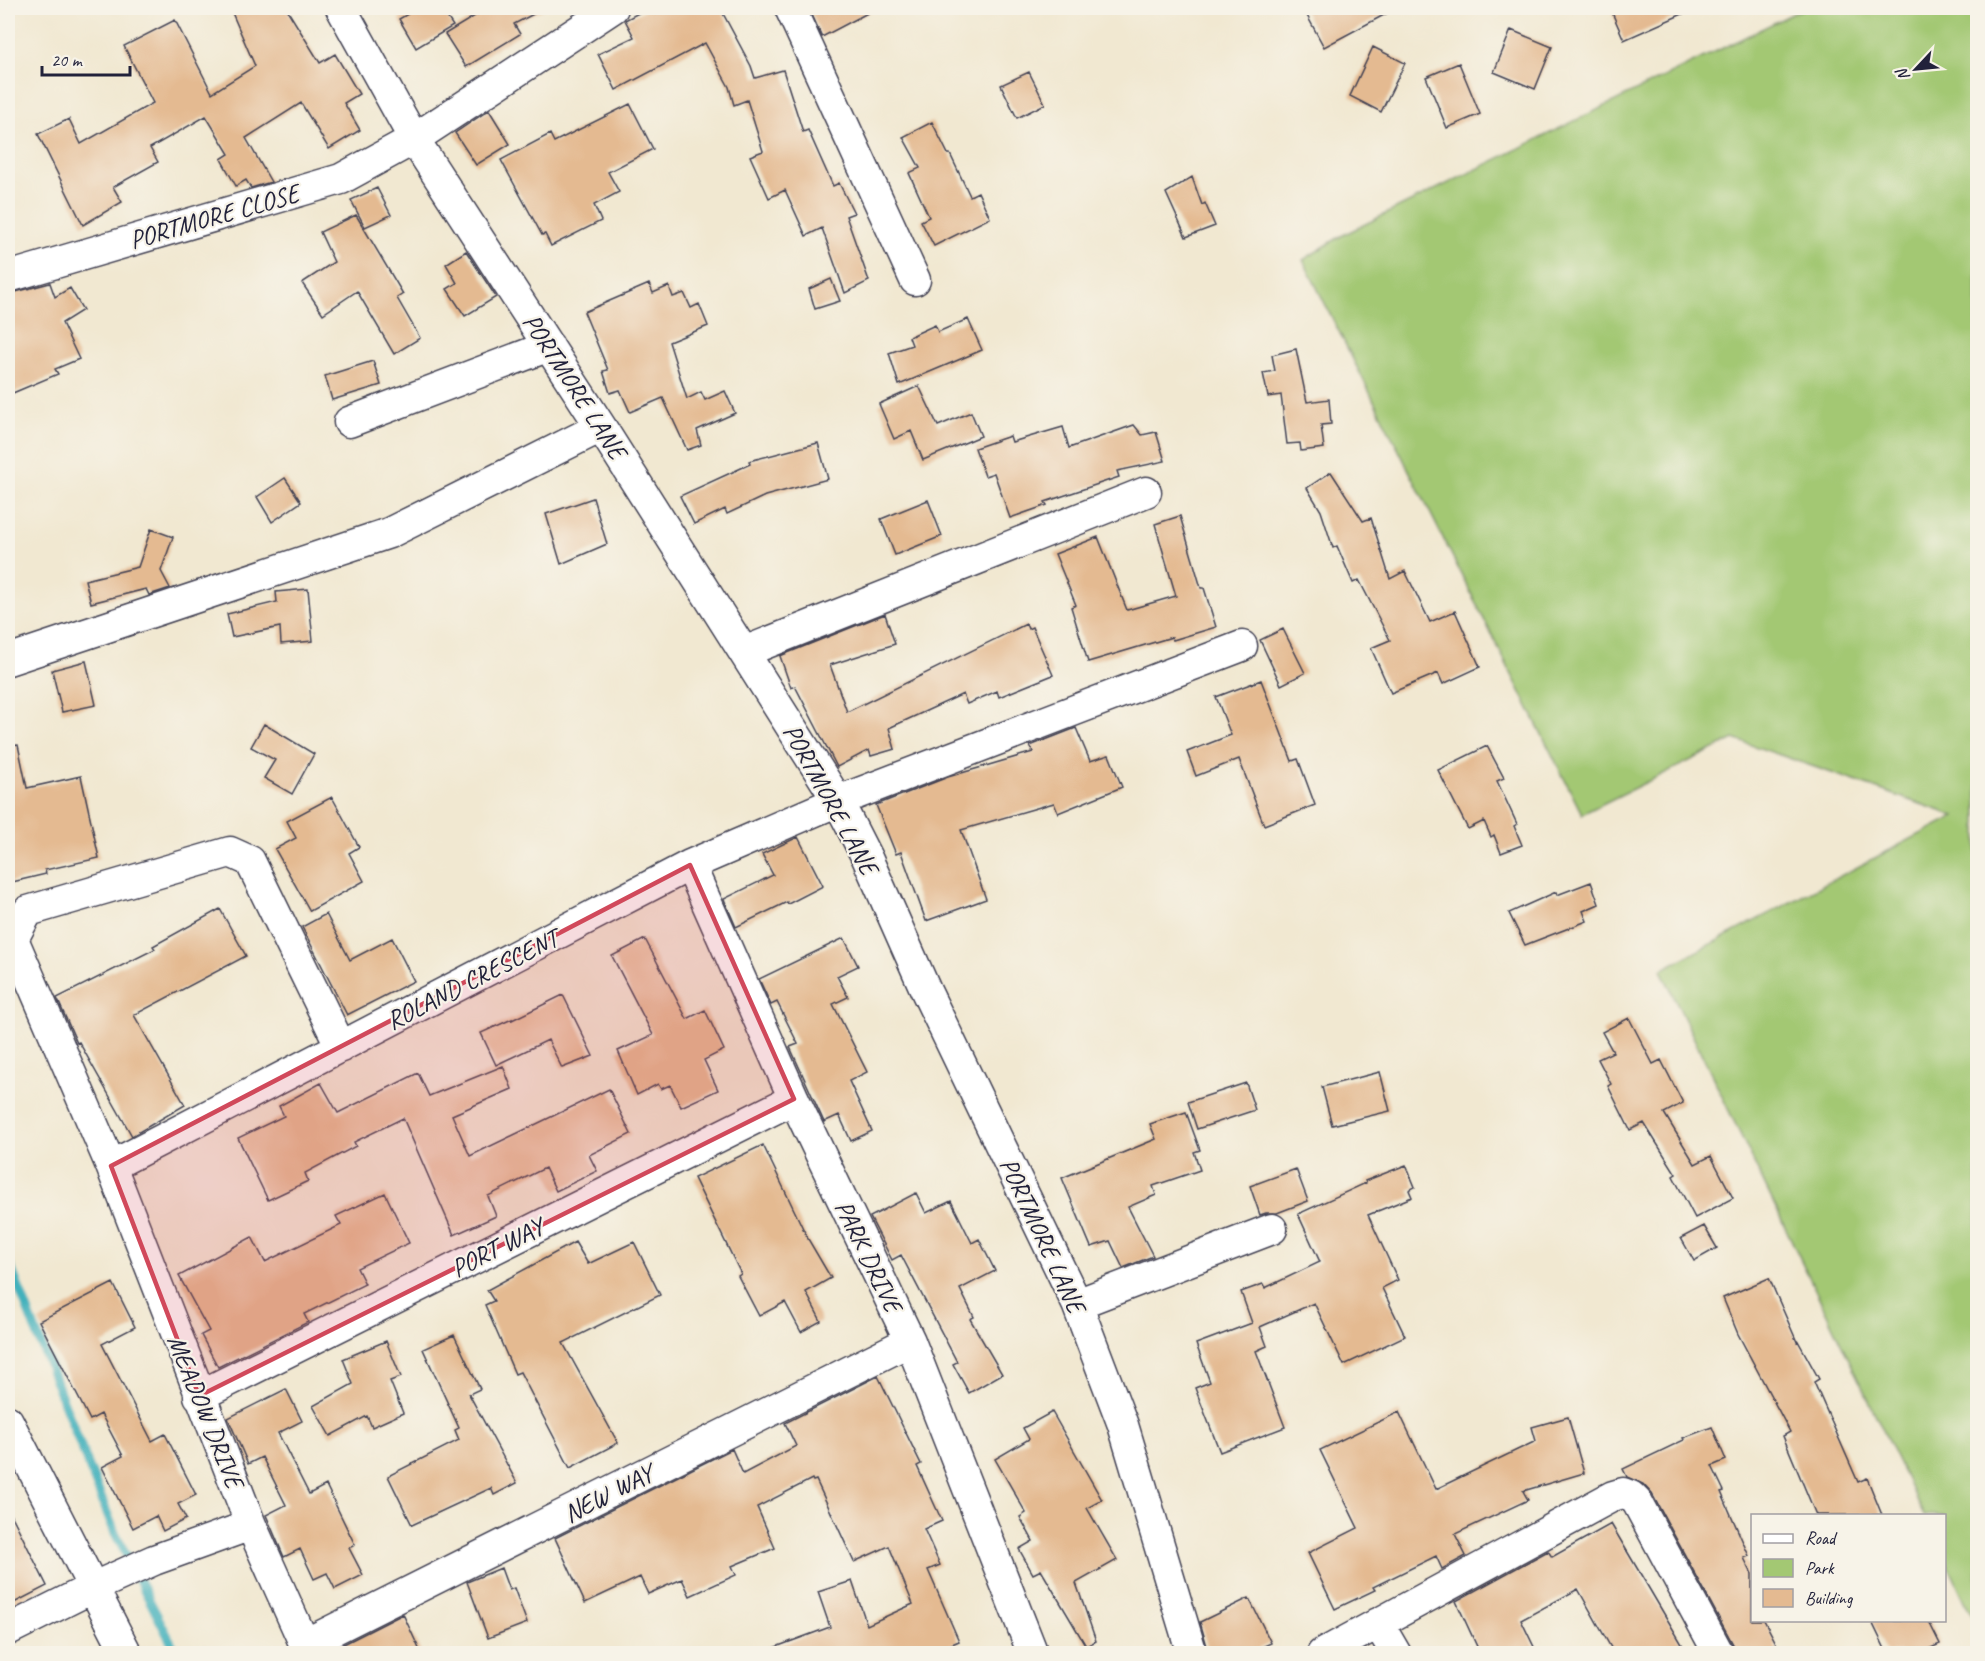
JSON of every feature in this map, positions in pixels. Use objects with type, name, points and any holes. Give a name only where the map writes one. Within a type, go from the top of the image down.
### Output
[{"type":"street","name":"PORTMORE LANE","points":[[341,8],[414,139],[602,427],[838,801],[867,858],[926,991],[1077,1304],[1123,1425],[1192,1653]]},
{"type":"street","name":"PORTMORE CLOSE","points":[[8,277],[341,179],[414,139],[613,8]]},
{"type":"street","points":[[789,8],[915,280]]},
{"type":"street","points":[[349,422],[549,346]]},
{"type":"street","points":[[8,660],[389,533],[602,427]]},
{"type":"street","points":[[744,652],[1146,492]]},
{"type":"street","name":"ROLAND CRESCENT","points":[[111,1166],[690,865],[838,801],[1242,646]]},
{"type":"street","name":"MEADOW DRIVE","points":[[307,1649],[251,1525],[111,1166],[13,939],[28,911],[230,852],[250,861],[341,1047]]},
{"type":"street","name":"PARK DRIVE","points":[[690,865],[794,1099],[910,1341],[1025,1651]]},
{"type":"street","name":"PORT WAY","points":[[200,1396],[794,1099]]},
{"type":"street","points":[[1077,1304],[1272,1229]]},
{"type":"street","name":"NEW WAY","points":[[307,1649],[910,1341]]},
{"type":"street","points":[[8,1421],[127,1653]]},
{"type":"street","points":[[1322,1653],[1612,1496],[1623,1493],[1631,1496],[1637,1502],[1710,1650]]},
{"type":"street","points":[[8,1630],[154,1560],[251,1525]]},
{"type":"street","points":[[1378,1623],[1396,1653]]},
{"type":"highlighted area","points":[[690,865],[794,1099],[199,1396],[111,1166]]},
{"type":"green space","points":[[1804,8],[1977,8],[1977,1627],[1946,1560],[1946,1514],[1924,1514],[1661,970],[1955,816],[1734,739],[1582,814],[1303,260],[1341,236]]},
{"type":"building","points":[[230,8],[286,8],[320,63],[335,54],[359,94],[344,103],[360,130],[329,149],[301,103],[246,138],[271,182],[251,188],[246,180],[236,186],[221,159],[229,154],[206,116],[150,148],[158,162],[113,187],[122,202],[83,225],[38,134],[69,119],[81,144],[153,103],[124,46],[175,20],[212,93],[255,66]]},
{"type":"building","points":[[418,8],[441,8],[453,26],[416,48],[399,19]]},
{"type":"building","points":[[488,8],[545,8],[514,24],[520,34],[466,67],[445,34]]},
{"type":"building","points":[[648,8],[720,8],[755,78],[783,70],[803,132],[808,130],[833,186],[839,183],[854,213],[846,216],[869,281],[845,293],[822,228],[806,236],[785,190],[769,198],[750,156],[763,151],[747,100],[734,105],[729,87],[705,43],[616,90],[598,54],[634,37],[625,20]]},
{"type":"building","points":[[809,8],[877,8],[822,37]]},
{"type":"building","points":[[1303,8],[1397,8],[1324,47]]},
{"type":"building","points":[[1610,8],[1696,8],[1624,40]]},
{"type":"building","points":[[1511,30],[1552,47],[1535,89],[1494,72]]},
{"type":"building","points":[[1373,47],[1405,63],[1381,112],[1350,96]]},
{"type":"building","points":[[1459,63],[1480,114],[1447,128],[1426,77]]},
{"type":"building","points":[[1029,72],[1045,104],[1017,118],[1001,85]]},
{"type":"building","points":[[630,104],[653,149],[608,172],[619,192],[594,205],[601,221],[551,246],[545,234],[542,235],[501,160],[550,134],[554,142]]},
{"type":"building","points":[[489,110],[510,144],[476,165],[455,133]]},
{"type":"building","points":[[932,122],[970,196],[978,192],[990,218],[934,246],[921,221],[929,217],[909,173],[920,168],[903,137]]},
{"type":"building","points":[[1192,177],[1202,205],[1205,203],[1215,226],[1186,237],[1166,193]]},
{"type":"building","points":[[377,188],[391,215],[365,227],[351,200]]},
{"type":"building","points":[[356,215],[403,294],[397,298],[420,338],[394,354],[357,291],[323,314],[302,283],[334,262],[320,232]]},
{"type":"building","points":[[466,251],[496,297],[465,316],[447,289],[457,283],[446,264]]},
{"type":"building","points":[[831,279],[840,301],[815,309],[809,289]]},
{"type":"building","points":[[50,283],[55,297],[70,288],[83,310],[62,323],[79,359],[55,369],[58,374],[8,395],[8,294]]},
{"type":"building","points":[[649,284],[653,293],[669,286],[673,297],[684,293],[691,308],[699,304],[708,326],[669,342],[687,399],[701,392],[705,400],[725,391],[735,413],[697,430],[701,445],[687,450],[663,398],[630,412],[620,390],[610,393],[603,371],[608,370],[584,312]]},
{"type":"building","points":[[968,319],[982,350],[899,385],[889,353],[912,345],[909,337],[935,325],[938,332]]},
{"type":"building","points":[[1296,349],[1307,402],[1329,399],[1331,424],[1321,425],[1324,448],[1301,451],[1300,443],[1287,444],[1281,395],[1268,397],[1263,373],[1275,371],[1272,355]]},
{"type":"building","points":[[373,361],[381,385],[332,400],[325,376]]},
{"type":"building","points":[[919,386],[938,426],[971,412],[981,436],[923,460],[911,431],[894,439],[879,404]]},
{"type":"building","points":[[1134,425],[1142,435],[1156,432],[1165,461],[1117,471],[1119,477],[1045,502],[1047,505],[1010,518],[994,473],[985,476],[975,448],[1010,436],[1012,442],[1063,427],[1069,448]]},
{"type":"building","points":[[818,443],[828,479],[765,496],[727,514],[725,509],[694,524],[680,496],[750,464],[749,461]]},
{"type":"building","points":[[1331,472],[1363,521],[1371,518],[1390,579],[1405,571],[1430,622],[1455,611],[1480,667],[1443,684],[1438,673],[1391,693],[1371,648],[1390,640],[1359,580],[1353,583],[1337,546],[1333,548],[1321,511],[1307,488]]},
{"type":"building","points":[[285,478],[301,502],[272,522],[257,497]]},
{"type":"building","points":[[593,498],[607,544],[561,564],[546,514]]},
{"type":"building","points":[[928,500],[942,536],[895,555],[881,519]]},
{"type":"building","points":[[1180,516],[1201,588],[1204,588],[1216,627],[1173,640],[1172,637],[1088,662],[1071,607],[1076,605],[1055,554],[1098,537],[1127,610],[1176,596],[1155,524]]},
{"type":"building","points":[[151,529],[173,537],[161,571],[170,588],[149,595],[146,589],[91,603],[85,580],[138,567]]},
{"type":"building","points":[[308,589],[313,641],[281,644],[280,627],[232,637],[227,614],[277,602],[276,592]]},
{"type":"building","points":[[885,614],[895,644],[830,665],[847,712],[1026,624],[1028,629],[1032,627],[1053,675],[999,697],[997,691],[967,704],[963,694],[889,728],[895,749],[871,756],[869,750],[837,767],[795,686],[791,688],[780,656]]},
{"type":"building","points":[[1283,629],[1305,673],[1281,685],[1260,640]]},
{"type":"building","points":[[86,661],[96,705],[62,712],[52,670]]},
{"type":"building","points":[[1261,680],[1292,761],[1298,759],[1315,805],[1264,825],[1239,759],[1196,776],[1187,752],[1231,735],[1216,697]]},
{"type":"building","points":[[264,724],[314,754],[292,794],[264,778],[275,760],[251,747]]},
{"type":"building","points":[[1076,728],[1090,761],[1109,755],[1122,787],[1058,813],[1054,803],[961,830],[986,899],[926,921],[901,852],[896,854],[876,805],[948,777],[1033,752],[1030,746]]},
{"type":"building","points":[[18,745],[27,788],[81,776],[99,858],[45,870],[46,874],[8,883],[8,746]]},
{"type":"building","points":[[1487,746],[1504,778],[1497,781],[1517,824],[1514,826],[1522,845],[1501,853],[1494,835],[1491,837],[1484,821],[1468,829],[1438,770]]},
{"type":"building","points":[[332,797],[359,847],[349,853],[364,881],[310,911],[275,849],[296,838],[287,821]]},
{"type":"building","points":[[798,837],[823,886],[736,927],[724,899],[773,875],[762,854]]},
{"type":"building","points":[[1591,882],[1599,904],[1583,911],[1587,921],[1525,945],[1509,913],[1556,892],[1557,895]]},
{"type":"building","points":[[220,909],[246,956],[134,1015],[185,1105],[132,1136],[79,1042],[77,1043],[57,998],[155,949],[153,946]]},
{"type":"building","points":[[326,914],[350,960],[392,938],[414,981],[347,1015],[302,927]]},
{"type":"building","points":[[844,938],[858,966],[837,976],[848,997],[833,1004],[867,1072],[849,1081],[872,1131],[851,1141],[839,1115],[824,1122],[790,1047],[798,1044],[777,1002],[771,1005],[759,979]]},
{"type":"building","points":[[645,939],[687,1019],[705,1010],[724,1050],[704,1060],[718,1090],[681,1107],[670,1085],[661,1089],[658,1084],[637,1095],[618,1051],[653,1035],[612,956]]},
{"type":"building","points":[[563,995],[593,1056],[562,1068],[548,1040],[496,1065],[481,1033]]},
{"type":"building","points":[[1629,1018],[1653,1064],[1661,1060],[1683,1103],[1664,1113],[1695,1164],[1711,1156],[1733,1198],[1695,1218],[1673,1176],[1676,1174],[1644,1123],[1630,1130],[1608,1086],[1611,1084],[1598,1059],[1613,1052],[1602,1032]]},
{"type":"building","points":[[503,1066],[512,1089],[452,1115],[470,1156],[609,1089],[631,1134],[589,1155],[597,1171],[556,1191],[545,1168],[488,1196],[496,1216],[454,1235],[403,1118],[354,1142],[356,1146],[305,1173],[308,1181],[268,1200],[238,1138],[284,1116],[279,1106],[321,1083],[338,1113],[418,1073],[429,1096]]},
{"type":"building","points":[[1380,1072],[1390,1111],[1332,1125],[1322,1087]]},
{"type":"building","points":[[1246,1083],[1255,1110],[1197,1129],[1188,1102]]},
{"type":"building","points":[[1186,1112],[1200,1150],[1194,1152],[1200,1170],[1153,1186],[1156,1195],[1128,1207],[1153,1256],[1123,1268],[1110,1241],[1091,1247],[1062,1178],[1156,1139],[1150,1124]]},
{"type":"building","points":[[763,1145],[808,1239],[831,1278],[806,1292],[821,1321],[801,1332],[785,1302],[759,1316],[738,1276],[741,1274],[694,1178]]},
{"type":"building","points":[[1406,1165],[1415,1187],[1409,1190],[1412,1197],[1368,1215],[1398,1280],[1382,1288],[1405,1336],[1344,1365],[1314,1303],[1260,1327],[1267,1346],[1256,1351],[1285,1427],[1220,1452],[1195,1388],[1210,1382],[1196,1344],[1252,1323],[1241,1292],[1263,1284],[1265,1288],[1320,1262],[1298,1214],[1366,1183],[1365,1181]]},
{"type":"building","points":[[1296,1169],[1308,1201],[1277,1213],[1260,1215],[1250,1186]]},
{"type":"building","points":[[385,1193],[409,1243],[357,1268],[365,1284],[304,1314],[308,1322],[218,1367],[201,1335],[209,1331],[179,1276],[252,1237],[265,1262],[341,1225],[336,1216]]},
{"type":"building","points":[[916,1193],[926,1213],[951,1201],[972,1243],[979,1239],[995,1271],[960,1289],[974,1317],[970,1319],[1002,1374],[969,1393],[953,1364],[957,1362],[901,1255],[892,1260],[870,1217]]},
{"type":"building","points":[[1704,1226],[1717,1248],[1694,1261],[1681,1238]]},
{"type":"building","points":[[575,1242],[588,1264],[634,1242],[660,1295],[563,1343],[618,1443],[570,1468],[520,1372],[515,1374],[485,1305],[494,1301],[487,1290]]},
{"type":"building","points":[[1769,1278],[1797,1342],[1819,1379],[1814,1382],[1858,1482],[1867,1478],[1882,1514],[1816,1514],[1783,1436],[1790,1432],[1738,1334],[1723,1298]]},
{"type":"building","points":[[113,1283],[135,1327],[102,1344],[152,1441],[165,1434],[196,1495],[178,1504],[186,1519],[163,1531],[156,1516],[133,1528],[102,1467],[123,1456],[101,1414],[90,1420],[39,1321]]},
{"type":"building","points":[[454,1335],[480,1389],[469,1394],[517,1483],[494,1495],[491,1488],[412,1525],[388,1476],[459,1440],[455,1430],[459,1428],[423,1349]]},
{"type":"building","points":[[386,1341],[401,1377],[390,1381],[403,1413],[372,1427],[367,1416],[330,1436],[313,1406],[353,1384],[343,1359]]},
{"type":"building","points":[[878,1376],[921,1464],[917,1466],[942,1521],[924,1529],[940,1565],[928,1570],[959,1641],[931,1653],[766,1653],[765,1651],[830,1627],[818,1592],[852,1581],[867,1625],[913,1604],[889,1546],[854,1562],[816,1480],[812,1479],[757,1507],[775,1548],[732,1566],[736,1575],[690,1596],[682,1579],[648,1594],[640,1577],[585,1603],[555,1538],[732,1449],[743,1474],[796,1446],[785,1423]]},
{"type":"building","points":[[286,1389],[302,1421],[278,1433],[309,1494],[326,1485],[355,1545],[349,1548],[363,1575],[335,1589],[327,1573],[314,1579],[300,1549],[284,1557],[266,1515],[286,1505],[262,1457],[248,1464],[228,1418]]},
{"type":"building","points":[[1052,1412],[1102,1500],[1087,1508],[1117,1560],[1076,1583],[1096,1641],[1086,1646],[1041,1570],[1033,1574],[1019,1549],[1033,1541],[1020,1517],[1026,1513],[995,1459],[1029,1439],[1023,1428]]},
{"type":"building","points":[[1399,1412],[1436,1489],[1536,1441],[1532,1427],[1568,1417],[1584,1473],[1523,1491],[1528,1500],[1455,1534],[1466,1556],[1442,1569],[1436,1556],[1373,1587],[1375,1590],[1335,1609],[1308,1553],[1358,1528],[1320,1450]]},
{"type":"building","points":[[1712,1427],[1726,1460],[1712,1466],[1749,1556],[1744,1558],[1751,1572],[1751,1622],[1765,1622],[1777,1645],[1775,1646],[1778,1653],[1736,1653],[1652,1494],[1643,1484],[1627,1477],[1623,1469],[1684,1440],[1683,1438]]},
{"type":"building","points":[[8,1508],[47,1586],[8,1606]]},
{"type":"building","points":[[1611,1524],[1683,1646],[1670,1653],[1614,1653],[1578,1589],[1521,1620],[1537,1653],[1480,1653],[1456,1601],[1548,1551],[1552,1557]]},
{"type":"building","points":[[501,1568],[509,1590],[514,1588],[527,1623],[488,1638],[467,1582]]},
{"type":"building","points":[[1249,1598],[1271,1643],[1249,1653],[1209,1653],[1200,1622]]},
{"type":"building","points":[[403,1614],[421,1653],[326,1653]]},
{"type":"building","points":[[1872,1622],[1929,1622],[1940,1644],[1920,1653],[1887,1653]]},
{"type":"waterway","points":[[8,1260],[115,1533],[177,1654]]}]
